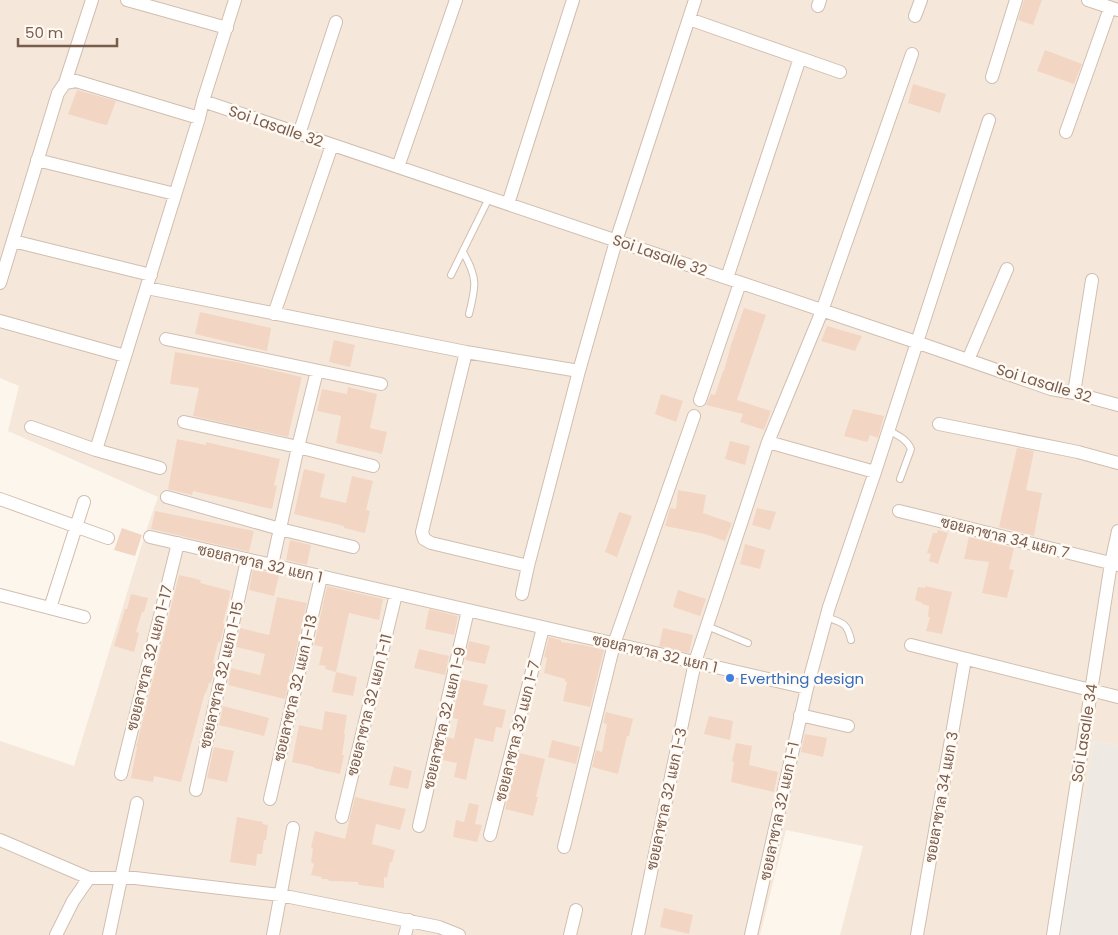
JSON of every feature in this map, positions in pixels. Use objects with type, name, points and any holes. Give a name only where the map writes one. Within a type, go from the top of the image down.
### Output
[{"type":"street","points":[[0,283],[58,93],[65,82],[92,0]]},
{"type":"street","points":[[127,0],[227,28]]},
{"type":"street","points":[[96,450],[203,101],[236,0]]},
{"type":"street","points":[[398,167],[456,0]]},
{"type":"street","points":[[508,204],[573,0]]},
{"type":"street","points":[[522,594],[579,371],[616,241],[695,0]]},
{"type":"street","points":[[915,16],[921,0]]},
{"type":"street","points":[[992,77],[1016,0]]},
{"type":"street","points":[[1066,132],[1114,9],[1088,0]]},
{"type":"street","points":[[689,19],[840,72]]},
{"type":"street","points":[[299,134],[336,22]]},
{"type":"street","name":"ซอยลาซาล 32 แยก 1-3","points":[[638,935],[695,662],[768,442],[822,310],[912,54]]},
{"type":"street","points":[[727,278],[800,58]]},
{"type":"street","points":[[65,82],[76,81],[199,118]]},
{"type":"street","name":"Soi Lasalle 32","points":[[203,101],[1051,389],[1118,405]]},
{"type":"street","points":[[807,688],[826,617],[989,120]]},
{"type":"street","points":[[274,314],[332,145]]},
{"type":"street","points":[[37,160],[175,194]]},
{"type":"street","points":[[13,241],[151,275]]},
{"type":"street","points":[[968,360],[1007,269]]},
{"type":"street","points":[[1074,393],[1092,280]]},
{"type":"street","points":[[700,400],[740,283]]},
{"type":"street","points":[[147,288],[466,352],[579,371]]},
{"type":"street","points":[[0,321],[125,356]]},
{"type":"street","points":[[166,339],[381,384]]},
{"type":"street","points":[[466,352],[422,532],[424,539],[431,543],[528,566]]},
{"type":"street","points":[[272,565],[317,371]]},
{"type":"street","points":[[564,847],[614,644],[694,416]]},
{"type":"street","points":[[184,422],[373,466]]},
{"type":"street","points":[[939,424],[1078,452],[1118,463]]},
{"type":"street","points":[[31,427],[96,450],[160,468]]},
{"type":"street","points":[[768,442],[874,472]]},
{"type":"street","points":[[167,497],[353,547]]},
{"type":"street","points":[[0,499],[108,538]]},
{"type":"street","points":[[50,608],[84,502]]},
{"type":"street","name":"ซอยลาซาล 34 แยก 7","points":[[899,511],[1115,564]]},
{"type":"street","name":"Soi Lasalle 34","points":[[1053,935],[1091,691],[1115,564],[1118,531]]},
{"type":"street","name":"ซอยลาซาล 32 แยก 1","points":[[150,537],[807,688]]},
{"type":"street","name":"ซอยลาซาล 32 แยก 1-17","points":[[121,774],[178,543]]},
{"type":"street","name":"ซอยลาซาล 32 แยก 1-15","points":[[196,790],[247,560]]},
{"type":"street","name":"ซอยลาซาล 32 แยก 1-13","points":[[270,799],[321,577]]},
{"type":"street","name":"ซอยลาซาล 32 แยก 1-11","points":[[342,817],[396,594]]},
{"type":"street","points":[[0,595],[84,617]]},
{"type":"street","name":"ซอยลาซาล 32 แยก 1-9","points":[[419,826],[468,610]]},
{"type":"street","name":"ซอยลาซาล 32 แยก 1-7","points":[[490,835],[543,628]]},
{"type":"street","points":[[910,645],[1118,698]]},
{"type":"street","name":"ซอยลาซาล 34 แยก 3","points":[[917,935],[965,659]]},
{"type":"street","name":"ซอยลาซาล 32 แยก 1-1","points":[[752,935],[807,688]]},
{"type":"street","points":[[800,715],[848,726]]},
{"type":"street","points":[[110,935],[137,803]]},
{"type":"street","points":[[272,935],[293,828]]},
{"type":"street","points":[[0,840],[89,878],[135,878],[280,895],[408,920],[439,927],[459,935]]},
{"type":"street","points":[[56,935],[73,901],[89,878]]},
{"type":"street","points":[[570,935],[576,910]]},
{"type":"street","points":[[405,935],[408,920]]},
{"type":"lane","points":[[451,275],[489,198]]},
{"type":"lane","points":[[463,252],[474,274],[475,289],[469,314]]},
{"type":"lane","points":[[888,430],[903,438],[911,449],[900,479]]},
{"type":"lane","points":[[826,617],[849,628],[851,640]]},
{"type":"lane","points":[[707,626],[748,643]]},
{"type":"shaded area","points":[[0,0],[1118,0],[1118,746],[1094,741],[1060,935],[840,935],[863,846],[786,830],[760,935],[0,935],[0,741],[74,766],[158,497],[8,431],[19,386],[0,378]]},
{"type":"shaded area","points":[[1094,741],[1118,746],[1118,935],[1060,935]]},
{"type":"building","points":[[1024,0],[1042,0],[1033,25],[1018,20]]},
{"type":"building","points":[[1045,50],[1082,64],[1074,84],[1037,71]]},
{"type":"building","points":[[913,84],[946,94],[940,113],[908,103]]},
{"type":"building","points":[[77,90],[116,101],[107,125],[68,114]]},
{"type":"building","points":[[744,308],[766,315],[737,400],[771,411],[764,430],[740,422],[743,414],[706,405],[711,394],[715,395]]},
{"type":"building","points":[[200,312],[271,328],[267,351],[195,334]]},
{"type":"building","points":[[827,326],[862,336],[855,351],[821,341]]},
{"type":"building","points":[[334,340],[355,345],[350,367],[329,362]]},
{"type":"building","points":[[175,352],[236,362],[302,377],[288,437],[193,416],[199,388],[170,384]]},
{"type":"building","points":[[348,387],[377,394],[370,428],[387,432],[382,454],[336,443],[341,416],[317,411],[322,389],[347,394]]},
{"type":"building","points":[[661,394],[683,401],[676,422],[655,414]]},
{"type":"building","points":[[853,409],[884,416],[878,438],[870,435],[867,442],[844,436]]},
{"type":"building","points":[[177,439],[206,445],[206,442],[280,459],[274,485],[277,486],[272,509],[193,491],[192,495],[168,489]]},
{"type":"building","points":[[730,441],[750,446],[745,465],[725,459]]},
{"type":"building","points":[[1017,448],[1034,451],[1026,490],[1042,493],[1034,536],[999,527]]},
{"type":"building","points":[[304,469],[325,474],[320,497],[346,503],[352,476],[373,481],[366,510],[370,511],[365,533],[294,514]]},
{"type":"building","points":[[678,490],[706,495],[703,513],[732,523],[725,541],[705,534],[665,526],[670,508],[676,509]]},
{"type":"building","points":[[757,508],[776,512],[770,530],[752,525]]},
{"type":"building","points":[[155,511],[254,531],[249,552],[151,529]]},
{"type":"building","points":[[619,512],[632,516],[617,557],[605,552]]},
{"type":"building","points":[[122,528],[142,535],[135,556],[114,550]]},
{"type":"building","points":[[938,530],[948,533],[938,564],[929,561],[931,554],[927,553],[933,533],[937,533]]},
{"type":"building","points":[[969,537],[1014,548],[1009,569],[1014,570],[1007,598],[982,593],[989,562],[964,559]]},
{"type":"building","points":[[290,540],[311,545],[307,565],[286,560]]},
{"type":"building","points":[[745,544],[765,550],[760,569],[740,564]]},
{"type":"building","points":[[253,569],[279,575],[274,596],[249,590]]},
{"type":"building","points":[[179,575],[201,580],[200,583],[231,591],[223,623],[225,624],[213,663],[216,664],[211,683],[209,683],[205,692],[181,782],[154,776],[153,782],[131,778],[136,747]]},
{"type":"building","points":[[327,586],[383,599],[379,620],[349,613],[336,672],[325,669],[326,666],[319,665],[323,647],[314,645]]},
{"type":"building","points":[[925,586],[952,592],[942,634],[926,631],[930,617],[928,617],[929,606],[915,600],[918,587],[925,588]]},
{"type":"building","points":[[678,590],[706,599],[700,616],[673,607]]},
{"type":"building","points":[[131,594],[148,598],[136,632],[139,633],[134,652],[114,646]]},
{"type":"building","points":[[277,597],[307,603],[285,699],[228,685],[231,668],[260,675],[265,654],[236,647],[240,628],[269,635]]},
{"type":"building","points":[[429,609],[458,616],[454,635],[425,629]]},
{"type":"building","points":[[663,628],[693,635],[689,653],[659,646]]},
{"type":"building","points":[[549,637],[561,640],[561,642],[604,650],[590,707],[563,701],[567,682],[565,679],[544,673],[547,658],[544,657]]},
{"type":"building","points":[[469,641],[490,646],[485,664],[465,660]]},
{"type":"building","points":[[419,649],[449,656],[445,675],[414,668]]},
{"type":"building","points":[[336,672],[357,677],[353,696],[332,692]]},
{"type":"building","points":[[461,679],[488,685],[483,705],[506,710],[502,728],[496,727],[493,742],[475,738],[466,780],[454,777],[457,763],[442,760],[447,737],[454,739],[458,719],[452,718]]},
{"type":"building","points":[[223,706],[269,718],[264,736],[219,725]]},
{"type":"building","points":[[325,711],[347,715],[342,755],[344,755],[340,774],[292,762],[299,725],[322,730]]},
{"type":"building","points":[[606,712],[633,719],[618,774],[592,767],[596,750],[602,752],[607,724],[603,723]]},
{"type":"building","points":[[709,716],[733,721],[730,740],[704,734]]},
{"type":"building","points":[[805,734],[827,738],[823,757],[801,752]]},
{"type":"building","points":[[552,740],[580,747],[576,764],[548,757]]},
{"type":"building","points":[[736,743],[752,746],[749,765],[778,772],[774,792],[731,782],[734,762],[732,761]]},
{"type":"building","points":[[214,747],[234,751],[227,782],[207,778]]},
{"type":"building","points":[[519,753],[545,759],[533,816],[505,809]]},
{"type":"building","points":[[394,766],[412,771],[408,789],[389,785]]},
{"type":"building","points":[[355,797],[406,809],[400,830],[376,824],[372,844],[395,850],[392,862],[390,862],[387,878],[384,877],[384,888],[360,885],[358,882],[329,881],[328,879],[321,879],[322,877],[311,875],[314,864],[311,862],[313,849],[311,847],[315,831],[345,839]]},
{"type":"building","points":[[469,803],[479,805],[475,824],[482,825],[477,842],[453,837],[456,820],[464,822]]},
{"type":"building","points":[[237,817],[263,822],[262,824],[268,825],[262,854],[257,854],[256,866],[230,862]]},
{"type":"building","points":[[664,908],[693,915],[689,934],[660,927]]},
{"type":"place","name":"Everthing design","points":[[730,678]]}]
